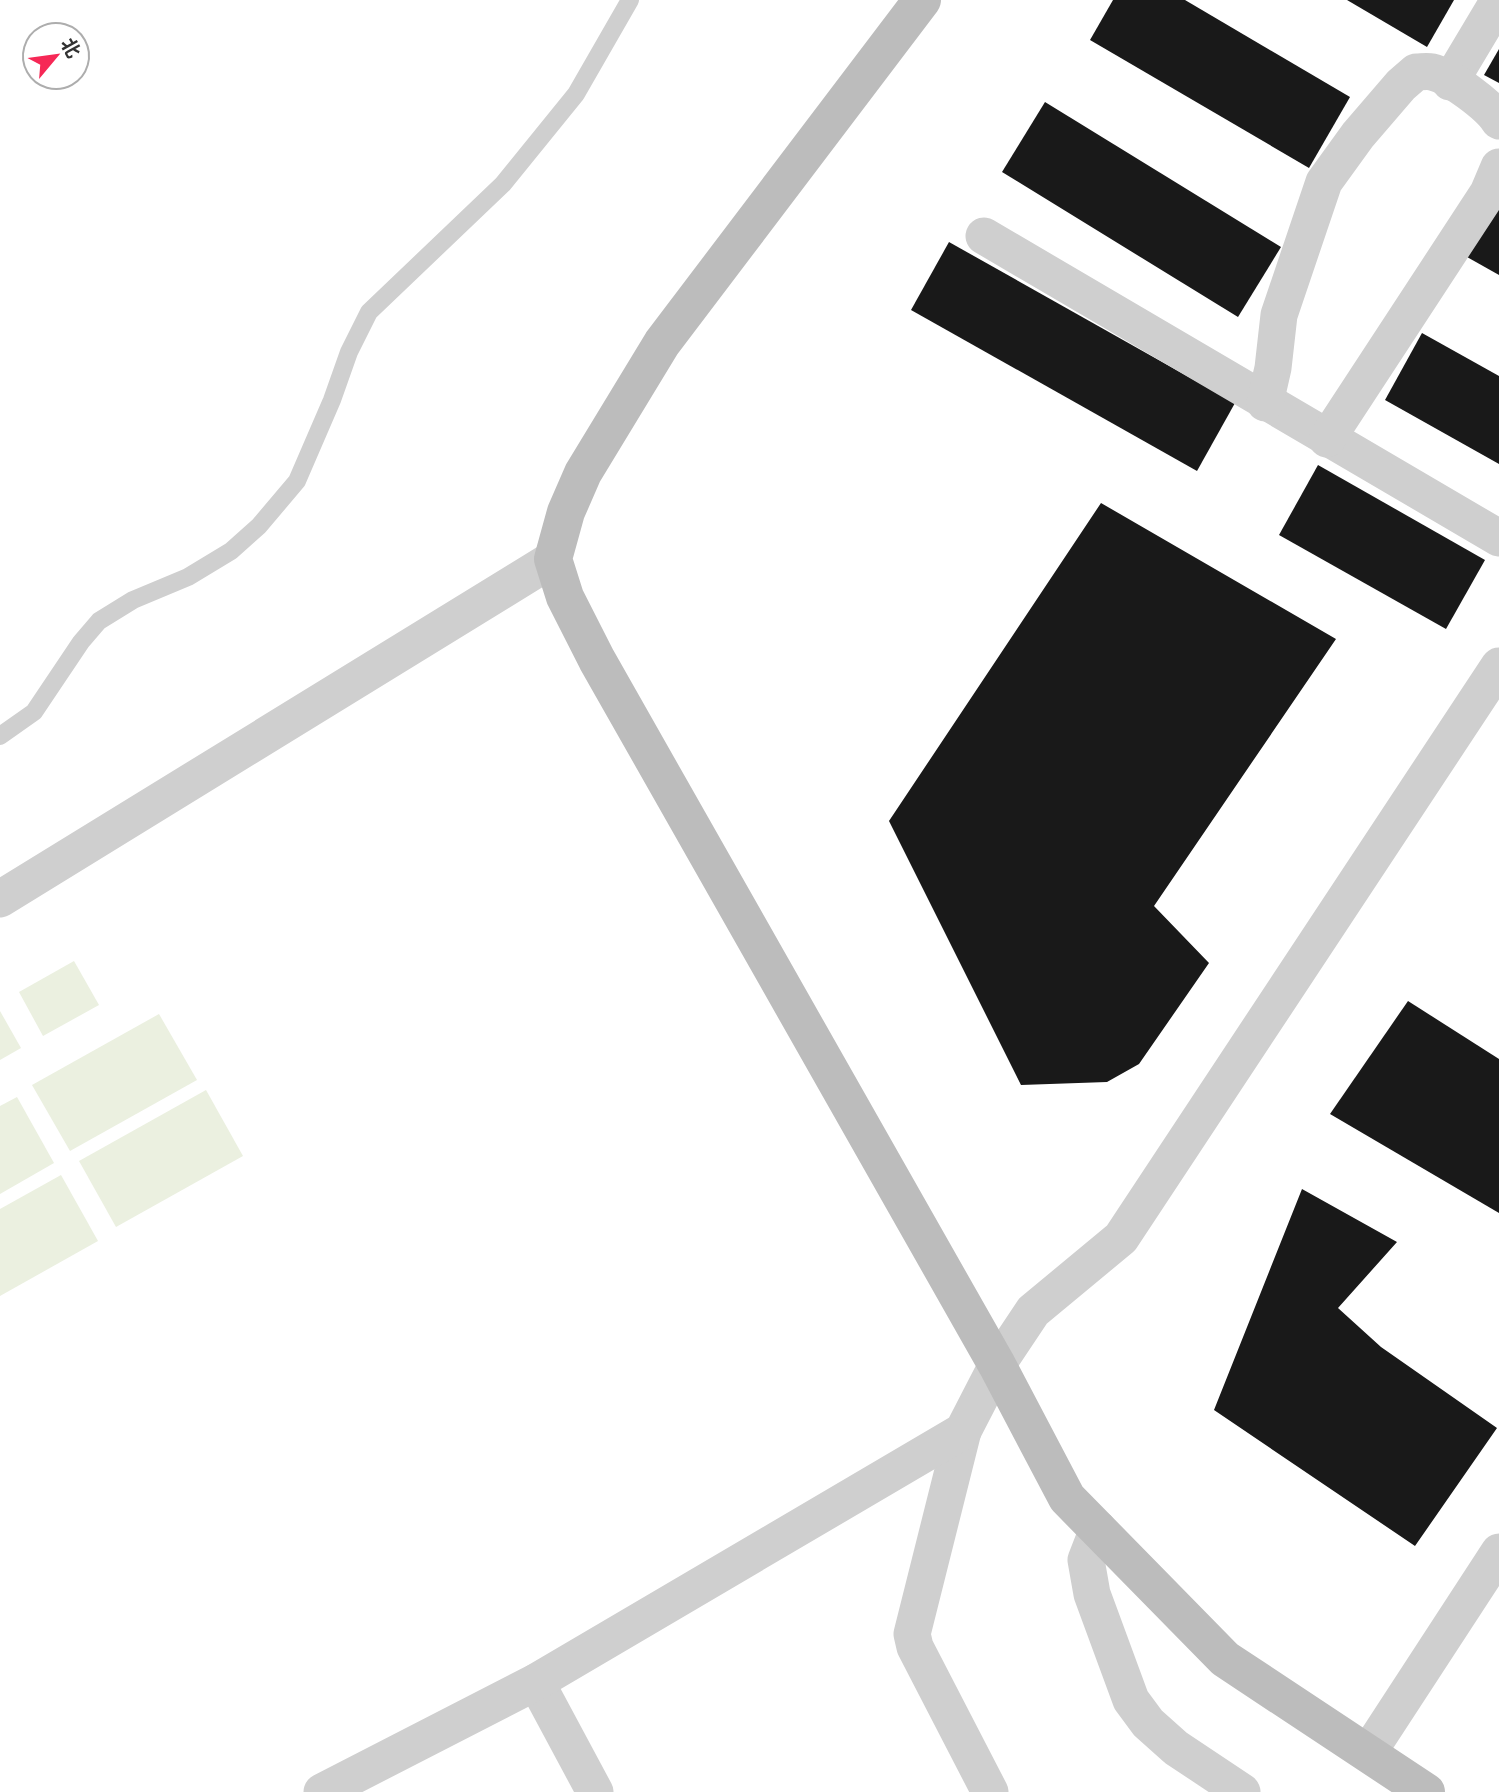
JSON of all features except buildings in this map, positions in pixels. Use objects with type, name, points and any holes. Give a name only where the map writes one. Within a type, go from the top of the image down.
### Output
[{"type":"street","points":[[922,0],[662,343],[583,473],[566,512],[553,559],[565,597],[597,660],[997,1365],[1068,1498],[1225,1659],[1426,1792]]},
{"type":"street","points":[[1450,82],[1499,0]]},
{"type":"street","points":[[1265,403],[1273,368],[1279,315],[1324,182],[1358,135],[1401,85],[1416,72],[1433,72],[1450,82],[1479,100],[1494,112],[1499,121]]},
{"type":"street","points":[[1327,439],[1488,193],[1499,167]]},
{"type":"street","points":[[984,236],[1499,538]]},
{"type":"street","points":[[0,899],[553,559]]},
{"type":"street","points":[[977,1787],[915,1647],[912,1634],[963,1431],[997,1365],[1033,1311],[1121,1238],[1499,666]]},
{"type":"street","points":[[321,1792],[536,1682],[963,1431]]},
{"type":"street","points":[[1098,1529],[1086,1560],[1092,1594],[1132,1700],[1148,1723],[1176,1748],[1242,1792]]},
{"type":"street","points":[[1368,1753],[1499,1552]]},
{"type":"street","points":[[536,1682],[595,1792]]},
{"type":"lane","points":[[0,736],[34,712],[81,642],[99,621],[133,600],[188,577],[231,551],[259,526],[297,481],[332,400],[349,352],[369,312],[503,184],[576,93],[630,0]]},
{"type":"green space","points":[[74,961],[99,1005],[43,1036],[19,992]]},
{"type":"green space","points":[[0,1011],[21,1048],[0,1060]]},
{"type":"green space","points":[[159,1014],[197,1080],[70,1151],[32,1085]]},
{"type":"green space","points":[[206,1090],[243,1156],[116,1227],[79,1161]]},
{"type":"green space","points":[[17,1097],[54,1163],[0,1194],[0,1106]]},
{"type":"green space","points":[[61,1175],[98,1241],[0,1296],[0,1209]]}]
